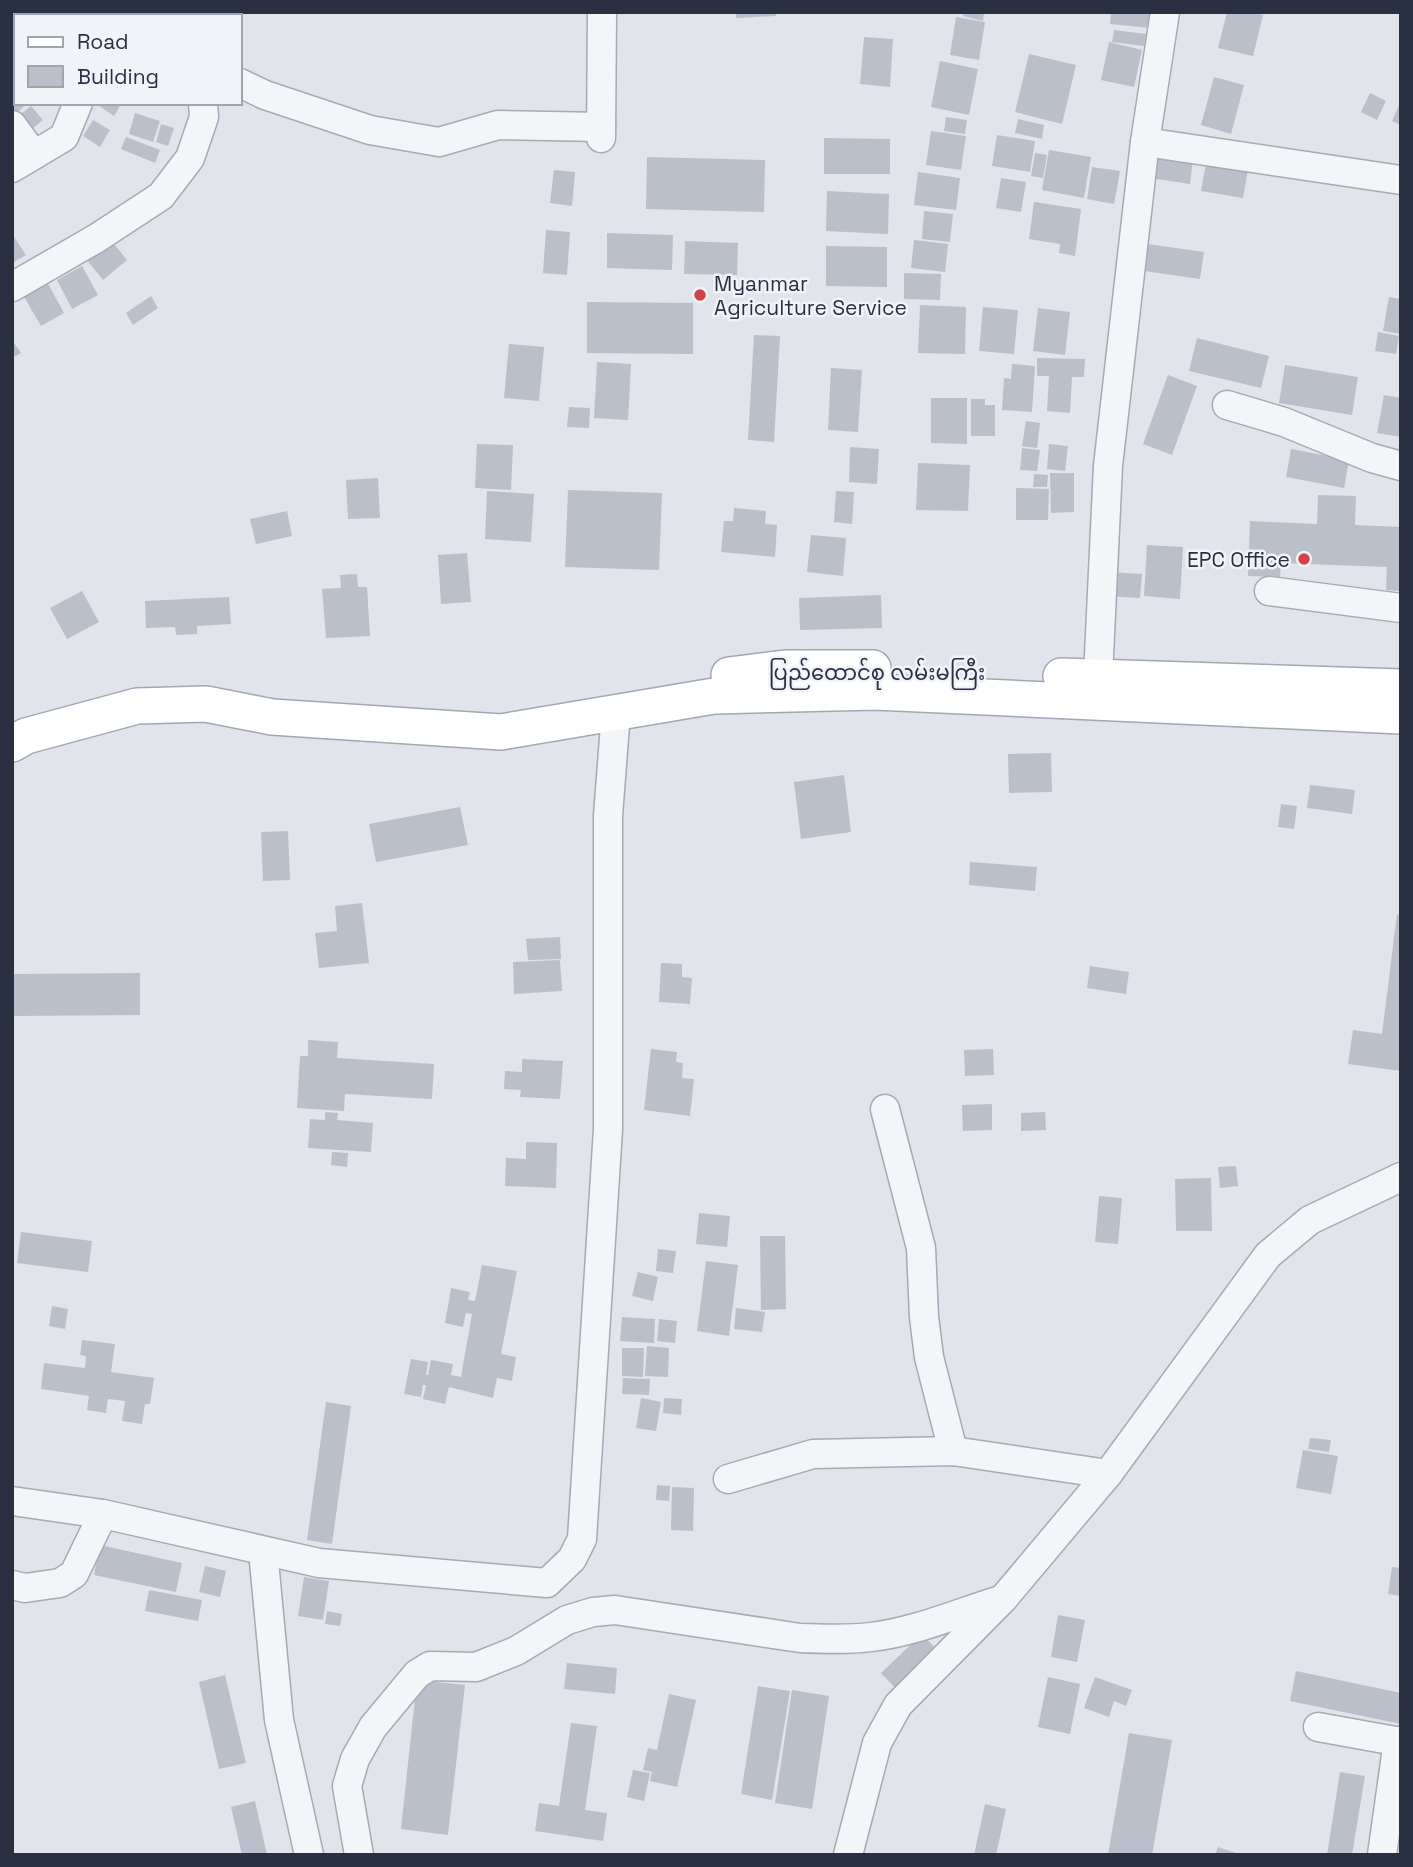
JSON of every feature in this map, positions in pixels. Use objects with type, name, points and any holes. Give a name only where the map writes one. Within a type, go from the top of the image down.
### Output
[{"type":"main road","name":"ပြည်ထောင်စု လမ်းမကြီး","points":[[272,718],[494,711],[603,697],[709,677],[785,668],[873,668],[1401,687]]},
{"type":"main road","points":[[12,744],[26,736],[137,706],[206,704],[272,718],[501,732],[714,696],[875,692],[1401,716]]},
{"type":"street","points":[[242,84],[265,95],[370,130],[439,142],[498,125],[601,133],[602,12]]},
{"type":"street","points":[[1098,677],[1108,466],[1145,142],[1165,12]]},
{"type":"street","points":[[12,125],[23,162],[64,137],[77,105]]},
{"type":"street","points":[[12,287],[97,238],[162,196],[190,158],[204,117],[203,105]]},
{"type":"street","points":[[1145,142],[1401,180]]},
{"type":"street","points":[[1227,405],[1284,422],[1372,458],[1401,466]]},
{"type":"street","points":[[1269,591],[1401,608]]},
{"type":"street","points":[[12,1501],[103,1514],[319,1563],[547,1583],[572,1559],[582,1539],[608,1129],[608,816],[616,712]]},
{"type":"street","points":[[885,1109],[921,1248],[929,1357],[953,1451]]},
{"type":"street","points":[[848,1855],[877,1743],[898,1705],[1003,1599],[1108,1474],[1268,1255],[1310,1220],[1401,1177]]},
{"type":"street","points":[[729,1479],[813,1454],[953,1451],[1108,1474]]},
{"type":"street","points":[[12,1585],[24,1588],[60,1583],[75,1574],[103,1514]]},
{"type":"street","points":[[263,1551],[279,1720],[309,1855]]},
{"type":"street","points":[[359,1855],[347,1786],[355,1759],[373,1727],[417,1674],[430,1666],[476,1667],[516,1651],[567,1620],[593,1612],[615,1610],[800,1638],[831,1639],[872,1637],[926,1624],[1003,1599]]},
{"type":"street","points":[[1318,1727],[1399,1742],[1382,1855]]},
{"type":"building","points":[[12,12],[23,12],[26,14],[14,14],[14,38]]},
{"type":"building","points":[[736,12],[775,12],[776,16],[736,18]]},
{"type":"building","points":[[964,12],[984,12],[983,21],[963,16]]},
{"type":"building","points":[[1111,12],[1152,12],[1150,28],[1110,24]]},
{"type":"building","points":[[1227,12],[1263,15],[1253,56],[1218,48]]},
{"type":"building","points":[[956,17],[985,22],[979,60],[950,55]]},
{"type":"building","points":[[1114,30],[1146,34],[1144,46],[1112,42]]},
{"type":"building","points":[[864,37],[893,39],[890,87],[860,84]]},
{"type":"building","points":[[1109,42],[1142,50],[1134,87],[1101,80]]},
{"type":"building","points":[[1029,54],[1076,65],[1062,124],[1015,112]]},
{"type":"building","points":[[940,61],[978,69],[969,115],[931,107]]},
{"type":"building","points":[[1214,77],[1244,85],[1231,134],[1201,125]]},
{"type":"building","points":[[1370,93],[1386,101],[1377,120],[1361,112]]},
{"type":"building","points":[[14,100],[14,105],[25,105],[16,114],[12,109]]},
{"type":"building","points":[[98,105],[121,105],[114,116]]},
{"type":"building","points":[[1399,105],[1401,106],[1401,125],[1392,121]]},
{"type":"building","points":[[31,106],[43,120],[28,132],[16,118]]},
{"type":"building","points":[[135,113],[160,121],[153,142],[129,134]]},
{"type":"building","points":[[946,117],[967,120],[965,134],[944,131]]},
{"type":"building","points":[[1018,119],[1044,125],[1042,139],[1015,133]]},
{"type":"building","points":[[93,120],[110,130],[100,147],[83,136]]},
{"type":"building","points":[[161,124],[174,128],[168,146],[156,142]]},
{"type":"building","points":[[931,131],[966,136],[961,170],[926,165]]},
{"type":"building","points":[[997,135],[1035,141],[1030,172],[992,166]]},
{"type":"building","points":[[126,137],[160,150],[155,163],[121,149]]},
{"type":"building","points":[[824,138],[890,139],[890,174],[824,174]]},
{"type":"building","points":[[1049,150],[1091,157],[1084,198],[1042,190]]},
{"type":"building","points":[[1035,153],[1047,155],[1043,178],[1031,176]]},
{"type":"building","points":[[1154,153],[1193,159],[1190,184],[1150,178]]},
{"type":"building","points":[[647,157],[765,160],[764,212],[646,209]]},
{"type":"building","points":[[1206,163],[1248,170],[1243,198],[1201,191]]},
{"type":"building","points":[[1092,167],[1120,171],[1114,204],[1087,199]]},
{"type":"building","points":[[554,170],[575,172],[572,206],[550,203]]},
{"type":"building","points":[[918,172],[960,178],[956,210],[914,205]]},
{"type":"building","points":[[1001,178],[1026,182],[1021,212],[996,208]]},
{"type":"building","points":[[827,191],[889,194],[888,234],[826,231]]},
{"type":"building","points":[[1034,202],[1081,209],[1075,256],[1059,253],[1060,244],[1029,239]]},
{"type":"building","points":[[924,211],[953,214],[950,242],[922,239]]},
{"type":"building","points":[[546,230],[570,232],[567,275],[543,273]]},
{"type":"building","points":[[607,233],[673,235],[672,270],[607,268]]},
{"type":"building","points":[[12,234],[26,255],[12,263]]},
{"type":"building","points":[[110,239],[127,260],[103,280],[86,259]]},
{"type":"building","points":[[914,240],[948,244],[945,272],[911,268]]},
{"type":"building","points":[[685,241],[738,243],[737,275],[684,274]]},
{"type":"building","points":[[1148,244],[1204,252],[1200,279],[1144,271]]},
{"type":"building","points":[[826,246],[887,247],[887,287],[826,286]]},
{"type":"building","points":[[82,266],[98,295],[72,309],[57,280]]},
{"type":"building","points":[[904,273],[941,274],[940,300],[904,299]]},
{"type":"building","points":[[47,282],[64,313],[41,326],[23,295]]},
{"type":"building","points":[[151,296],[158,308],[133,325],[126,313]]},
{"type":"building","points":[[1389,297],[1401,299],[1401,334],[1383,331]]},
{"type":"building","points":[[587,302],[693,303],[693,354],[587,353]]},
{"type":"building","points":[[920,305],[966,307],[965,354],[918,353]]},
{"type":"building","points":[[983,307],[1018,310],[1014,354],[979,351]]},
{"type":"building","points":[[1038,308],[1070,312],[1065,355],[1033,351]]},
{"type":"building","points":[[1378,332],[1399,336],[1396,354],[1375,351]]},
{"type":"building","points":[[754,335],[780,336],[774,442],[748,440]]},
{"type":"building","points":[[1197,338],[1269,356],[1261,388],[1189,371]]},
{"type":"building","points":[[12,340],[21,353],[12,358]]},
{"type":"building","points":[[509,344],[544,347],[539,401],[504,398]]},
{"type":"building","points":[[1037,358],[1085,359],[1084,377],[1072,377],[1070,413],[1047,411],[1049,376],[1037,376]]},
{"type":"building","points":[[597,362],[631,364],[628,420],[594,418]]},
{"type":"building","points":[[1012,364],[1035,366],[1032,412],[1002,410],[1004,378],[1011,379]]},
{"type":"building","points":[[1285,365],[1358,377],[1352,415],[1279,403]]},
{"type":"building","points":[[831,368],[862,370],[858,432],[828,430]]},
{"type":"building","points":[[1168,375],[1197,386],[1172,455],[1143,444]]},
{"type":"building","points":[[1384,395],[1401,398],[1401,437],[1377,433]]},
{"type":"building","points":[[931,398],[967,398],[967,444],[931,443]]},
{"type":"building","points":[[971,399],[985,399],[985,405],[995,405],[995,436],[971,436]]},
{"type":"building","points":[[569,407],[590,408],[589,428],[567,427]]},
{"type":"building","points":[[1026,421],[1040,423],[1037,448],[1022,446]]},
{"type":"building","points":[[477,444],[513,445],[511,490],[475,488]]},
{"type":"building","points":[[1049,444],[1068,446],[1065,471],[1047,469]]},
{"type":"building","points":[[850,447],[879,449],[877,484],[849,482]]},
{"type":"building","points":[[1022,448],[1040,450],[1037,471],[1020,470]]},
{"type":"building","points":[[1291,449],[1349,460],[1344,488],[1286,477]]},
{"type":"building","points":[[918,463],[970,465],[968,511],[916,510]]},
{"type":"building","points":[[1050,473],[1074,473],[1074,512],[1051,513]]},
{"type":"building","points":[[1034,474],[1048,475],[1047,487],[1033,487]]},
{"type":"building","points":[[378,478],[380,518],[348,519],[346,480]]},
{"type":"building","points":[[1016,488],[1049,489],[1048,520],[1016,520]]},
{"type":"building","points":[[568,490],[662,493],[659,570],[565,567]]},
{"type":"building","points":[[487,491],[534,494],[531,542],[485,539]]},
{"type":"building","points":[[836,491],[854,492],[852,524],[834,522]]},
{"type":"building","points":[[1318,495],[1356,496],[1355,525],[1401,527],[1401,591],[1386,590],[1387,567],[1281,563],[1280,577],[1248,576],[1250,521],[1317,524]]},
{"type":"building","points":[[734,508],[766,511],[765,524],[777,525],[775,557],[721,552],[724,521],[733,521]]},
{"type":"building","points":[[287,511],[292,536],[256,544],[250,519]]},
{"type":"building","points":[[811,535],[846,538],[843,576],[807,572]]},
{"type":"building","points":[[1147,545],[1183,547],[1180,599],[1144,596]]},
{"type":"building","points":[[467,553],[471,602],[441,604],[438,555]]},
{"type":"building","points":[[1108,572],[1142,574],[1140,598],[1107,596]]},
{"type":"building","points":[[357,574],[358,587],[367,587],[370,636],[326,638],[322,589],[341,588],[340,575]]},
{"type":"building","points":[[82,591],[99,622],[67,639],[50,608]]},
{"type":"building","points":[[881,595],[882,628],[800,630],[799,598]]},
{"type":"building","points":[[229,597],[231,624],[197,626],[197,634],[176,635],[175,627],[146,628],[145,601]]},
{"type":"building","points":[[1051,753],[1052,792],[1009,793],[1008,754]]},
{"type":"building","points":[[844,775],[851,832],[801,839],[794,782]]},
{"type":"building","points":[[1310,785],[1355,790],[1352,814],[1307,808]]},
{"type":"building","points":[[1281,804],[1297,806],[1294,829],[1278,827]]},
{"type":"building","points":[[460,807],[468,845],[376,862],[369,824]]},
{"type":"building","points":[[288,831],[290,880],[263,881],[261,832]]},
{"type":"building","points":[[970,862],[1037,867],[1035,891],[969,885]]},
{"type":"building","points":[[362,903],[369,963],[319,968],[315,933],[337,931],[335,906]]},
{"type":"building","points":[[1397,914],[1401,915],[1401,1071],[1348,1064],[1353,1030],[1382,1034]]},
{"type":"building","points":[[560,937],[561,959],[528,960],[526,939]]},
{"type":"building","points":[[560,960],[562,991],[514,994],[513,962]]},
{"type":"building","points":[[661,963],[682,964],[682,977],[692,978],[690,1004],[659,1002]]},
{"type":"building","points":[[1090,966],[1129,972],[1126,994],[1087,988]]},
{"type":"building","points":[[140,973],[140,1015],[12,1016],[12,974]]},
{"type":"building","points":[[308,1040],[338,1042],[337,1058],[434,1064],[432,1099],[345,1094],[344,1111],[297,1108],[300,1056],[308,1056]]},
{"type":"building","points":[[651,1049],[677,1052],[676,1062],[683,1063],[682,1078],[694,1079],[690,1116],[644,1110]]},
{"type":"building","points":[[993,1049],[994,1075],[965,1076],[964,1050]]},
{"type":"building","points":[[522,1059],[563,1061],[560,1099],[520,1097],[521,1090],[504,1089],[505,1071],[522,1072]]},
{"type":"building","points":[[992,1104],[992,1130],[963,1131],[962,1105]]},
{"type":"building","points":[[325,1112],[338,1113],[337,1120],[373,1123],[371,1152],[308,1148],[310,1119],[325,1120]]},
{"type":"building","points":[[1045,1112],[1046,1130],[1021,1131],[1021,1113]]},
{"type":"building","points":[[526,1142],[557,1143],[556,1188],[505,1186],[506,1158],[526,1159]]},
{"type":"building","points":[[332,1152],[348,1153],[347,1167],[331,1165]]},
{"type":"building","points":[[1236,1166],[1238,1186],[1220,1188],[1218,1167]]},
{"type":"building","points":[[1211,1178],[1212,1231],[1176,1231],[1175,1179]]},
{"type":"building","points":[[1099,1196],[1122,1198],[1118,1244],[1095,1242]]},
{"type":"building","points":[[699,1213],[730,1216],[727,1247],[696,1244]]},
{"type":"building","points":[[21,1232],[92,1241],[88,1272],[17,1263]]},
{"type":"building","points":[[760,1236],[785,1236],[786,1309],[761,1310]]},
{"type":"building","points":[[658,1249],[676,1251],[673,1273],[656,1271]]},
{"type":"building","points":[[706,1261],[738,1265],[729,1336],[697,1331]]},
{"type":"building","points":[[482,1265],[517,1271],[501,1354],[516,1357],[512,1381],[497,1378],[493,1398],[449,1387],[445,1404],[423,1399],[426,1385],[423,1385],[421,1397],[404,1394],[411,1359],[428,1362],[426,1375],[431,1360],[453,1364],[451,1375],[461,1377],[472,1314],[466,1313],[463,1327],[445,1323],[451,1288],[470,1292],[468,1300],[475,1301]]},
{"type":"building","points":[[638,1272],[658,1277],[653,1301],[632,1296]]},
{"type":"building","points":[[52,1306],[68,1309],[65,1329],[49,1326]]},
{"type":"building","points":[[736,1308],[765,1312],[762,1332],[734,1329]]},
{"type":"building","points":[[622,1317],[655,1319],[654,1343],[620,1341]]},
{"type":"building","points":[[659,1319],[677,1321],[675,1343],[657,1341]]},
{"type":"building","points":[[82,1340],[115,1344],[111,1372],[154,1378],[150,1404],[145,1404],[142,1424],[122,1421],[125,1401],[108,1399],[106,1413],[87,1410],[89,1396],[41,1389],[44,1363],[85,1368],[86,1356],[80,1355]]},
{"type":"building","points":[[647,1346],[669,1348],[668,1377],[645,1376]]},
{"type":"building","points":[[622,1348],[644,1348],[643,1377],[622,1376]]},
{"type":"building","points":[[623,1378],[650,1379],[649,1395],[622,1394]]},
{"type":"building","points":[[641,1398],[661,1402],[656,1431],[636,1428]]},
{"type":"building","points":[[664,1398],[682,1399],[681,1415],[663,1413]]},
{"type":"building","points":[[326,1402],[351,1406],[332,1544],[307,1540]]},
{"type":"building","points":[[1310,1438],[1331,1440],[1329,1452],[1308,1449]]},
{"type":"building","points":[[1303,1450],[1338,1456],[1331,1494],[1296,1488]]},
{"type":"building","points":[[657,1485],[670,1486],[669,1501],[656,1500]]},
{"type":"building","points":[[672,1487],[694,1488],[693,1531],[671,1530]]},
{"type":"building","points":[[100,1545],[182,1563],[176,1592],[94,1575]]},
{"type":"building","points":[[205,1566],[226,1571],[220,1597],[199,1592]]},
{"type":"building","points":[[1392,1567],[1401,1568],[1401,1596],[1388,1594]]},
{"type":"building","points":[[304,1577],[329,1581],[323,1620],[298,1616]]},
{"type":"building","points":[[149,1590],[202,1600],[198,1621],[145,1611]]},
{"type":"building","points":[[327,1611],[342,1614],[340,1626],[325,1624]]},
{"type":"building","points":[[1058,1615],[1085,1620],[1077,1662],[1051,1657]]},
{"type":"building","points":[[922,1634],[941,1654],[900,1693],[881,1673]]},
{"type":"building","points":[[567,1663],[617,1668],[615,1694],[564,1689]]},
{"type":"building","points":[[1296,1671],[1401,1693],[1401,1724],[1290,1701]]},
{"type":"building","points":[[225,1675],[246,1763],[219,1769],[199,1682]]},
{"type":"building","points":[[1048,1677],[1080,1684],[1070,1734],[1038,1727]]},
{"type":"building","points":[[1095,1677],[1132,1690],[1126,1706],[1114,1701],[1109,1717],[1084,1708]]},
{"type":"building","points":[[417,1680],[465,1685],[448,1835],[401,1829]]},
{"type":"building","points":[[758,1686],[790,1691],[772,1800],[741,1794]]},
{"type":"building","points":[[792,1690],[829,1696],[812,1809],[775,1803]]},
{"type":"building","points":[[669,1694],[696,1700],[677,1787],[650,1781],[652,1772],[643,1770],[648,1748],[657,1750]]},
{"type":"building","points":[[571,1723],[597,1726],[585,1810],[607,1813],[603,1841],[535,1831],[539,1803],[559,1806]]},
{"type":"building","points":[[1129,1733],[1172,1740],[1152,1855],[1108,1855]]},
{"type":"building","points":[[633,1770],[650,1773],[644,1801],[627,1797]]},
{"type":"building","points":[[1340,1772],[1365,1776],[1352,1855],[1327,1855]]},
{"type":"building","points":[[255,1801],[267,1855],[242,1855],[231,1807]]},
{"type":"building","points":[[985,1804],[1006,1809],[996,1855],[974,1855]]},
{"type":"building","points":[[1218,1847],[1239,1854],[1239,1855],[1215,1855]]},
{"type":"place","name":"Myanmar Agriculture Service","points":[[700,295]]},
{"type":"place","name":"EPC Office","points":[[1304,559]]}]
